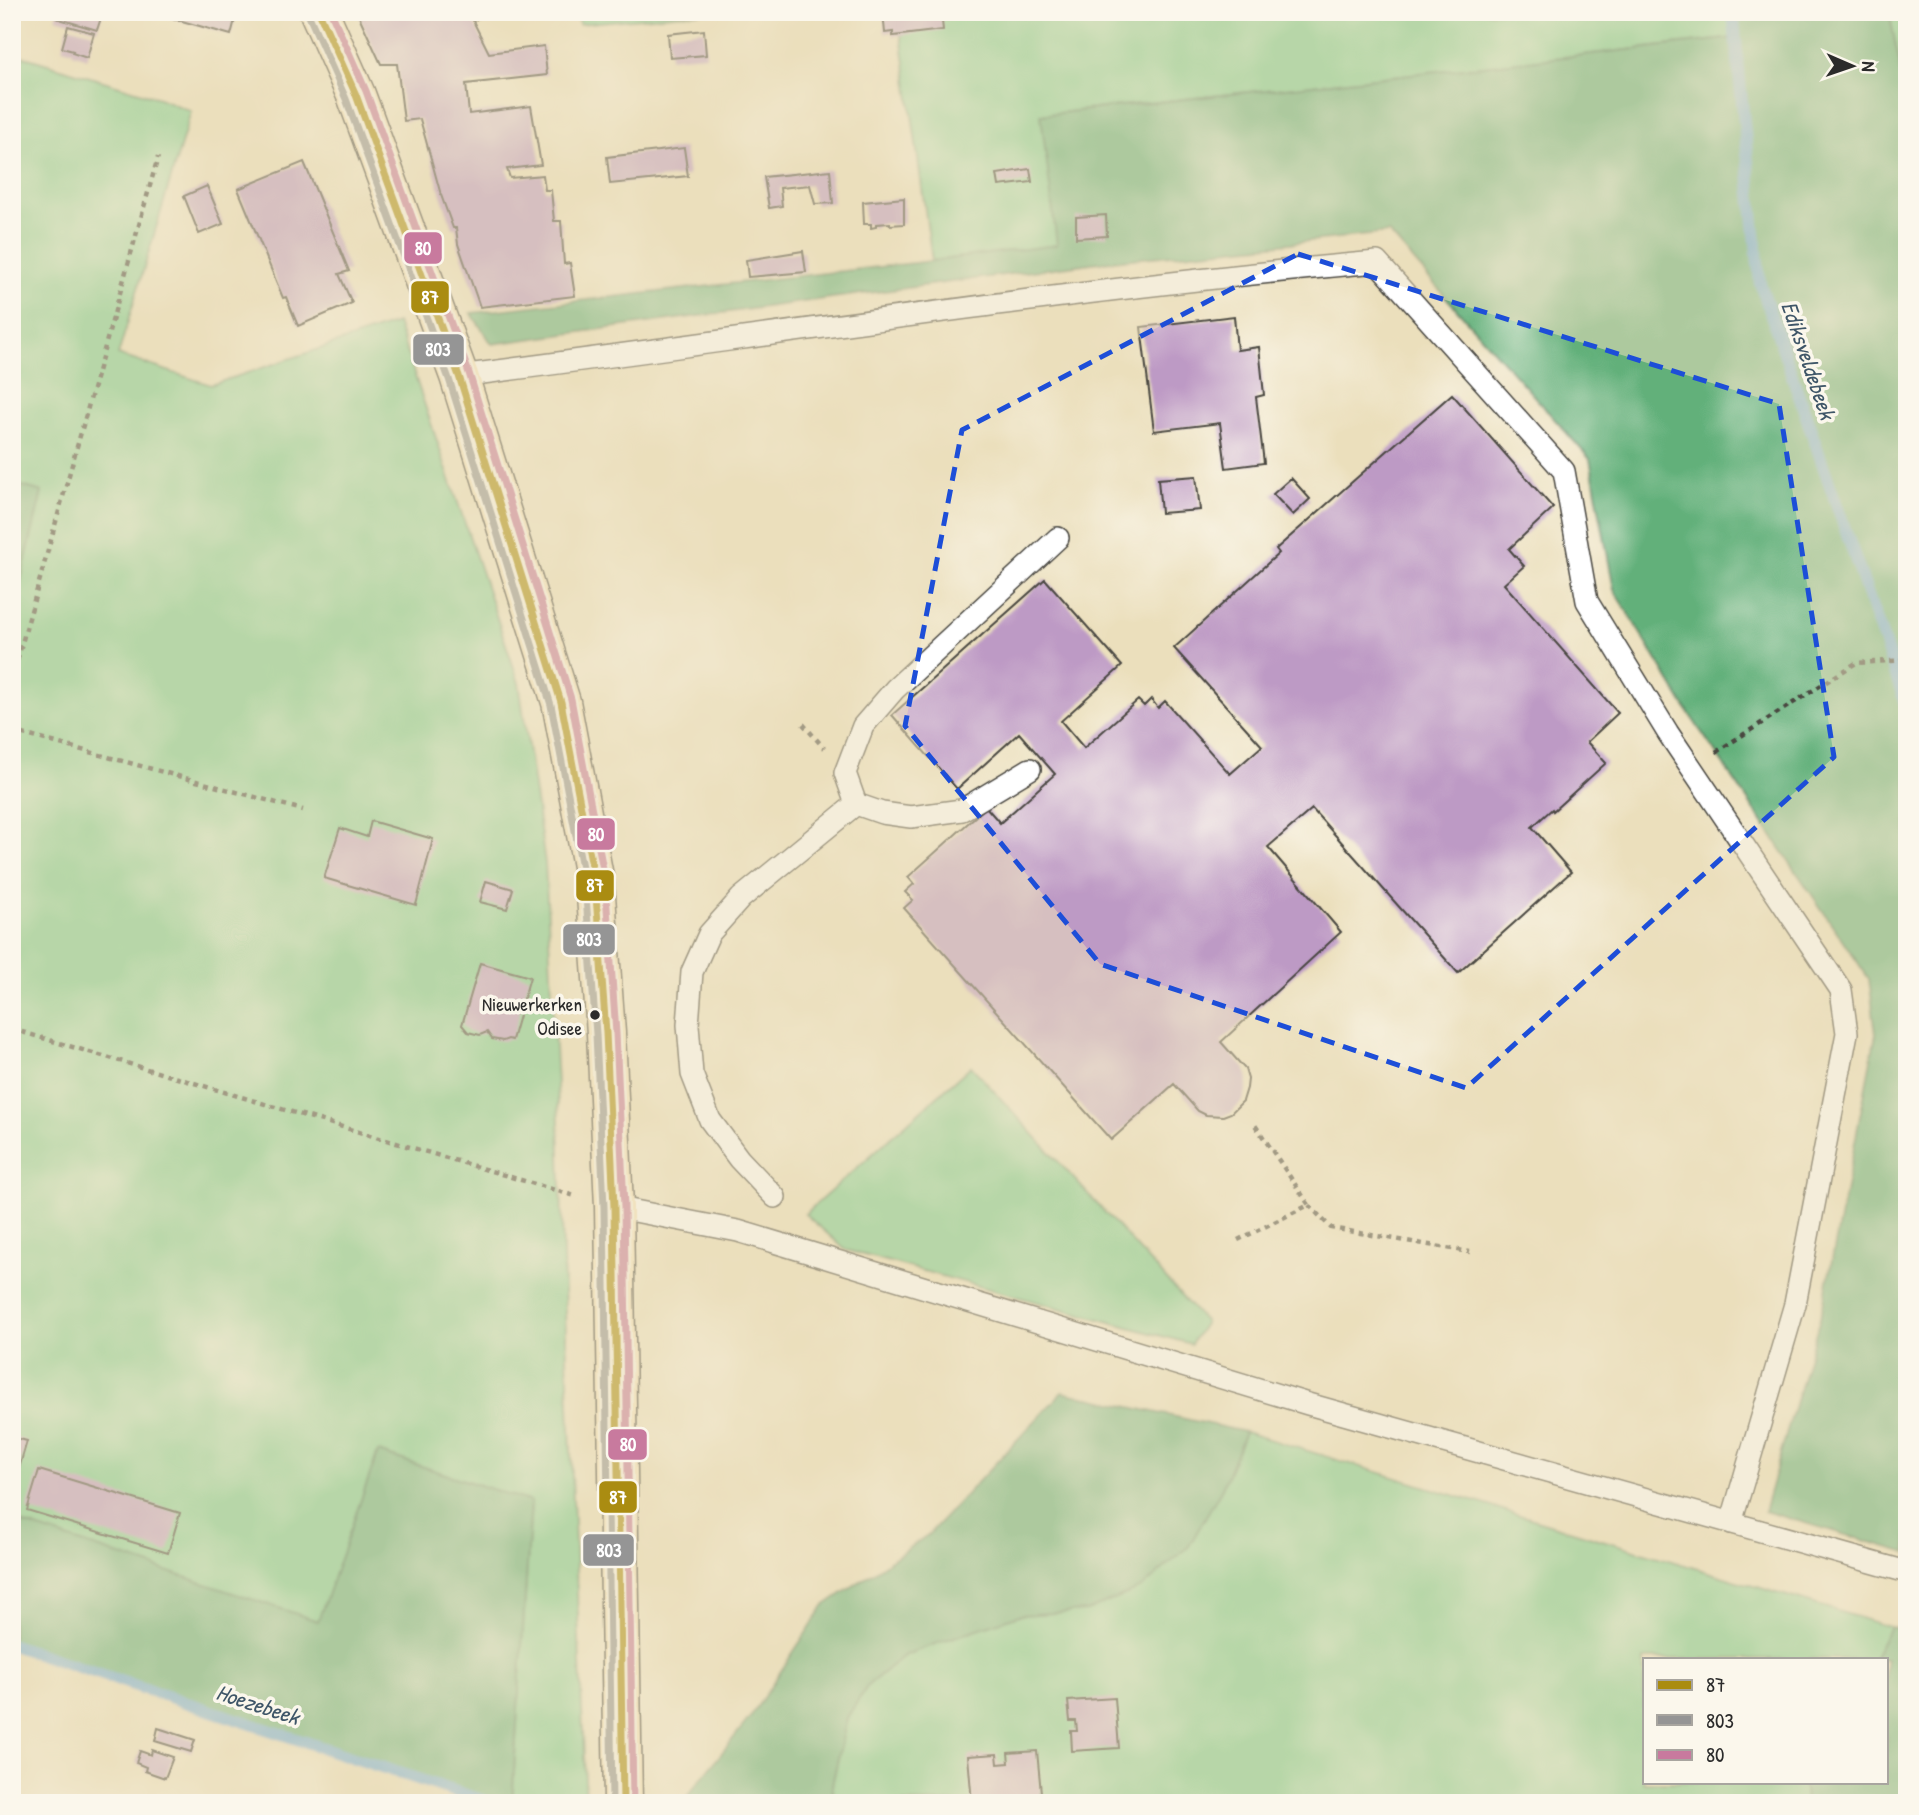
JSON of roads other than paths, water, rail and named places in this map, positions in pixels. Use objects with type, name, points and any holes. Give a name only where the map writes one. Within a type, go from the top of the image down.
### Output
[{"type":"street","points":[[319,12],[356,95],[459,376],[561,702],[595,882],[606,1033],[614,1207],[623,1803]]},
{"type":"lane","points":[[459,376],[1095,291],[1377,262],[1564,471],[1587,601],[1668,733],[1841,990],[1847,1033],[1795,1304],[1731,1523]]},
{"type":"lane","points":[[856,804],[845,773],[863,726],[895,689],[1058,538]]},
{"type":"lane","points":[[856,804],[882,813],[911,817],[962,810],[1030,769]]},
{"type":"lane","points":[[775,1197],[739,1159],[710,1121],[692,1074],[688,1025],[692,972],[709,934],[741,898],[856,804]]},
{"type":"lane","points":[[614,1207],[738,1231],[1295,1400],[1907,1572]]},
{"type":"waterway","name":"Ediksveldebeek","points":[[1733,12],[1760,283],[1907,708]]},
{"type":"waterway","name":"Hoezebeek","points":[[12,1645],[490,1803]]},
{"type":"place","name":"Nieuwerkerken Odisee","points":[[595,1015]]}]
